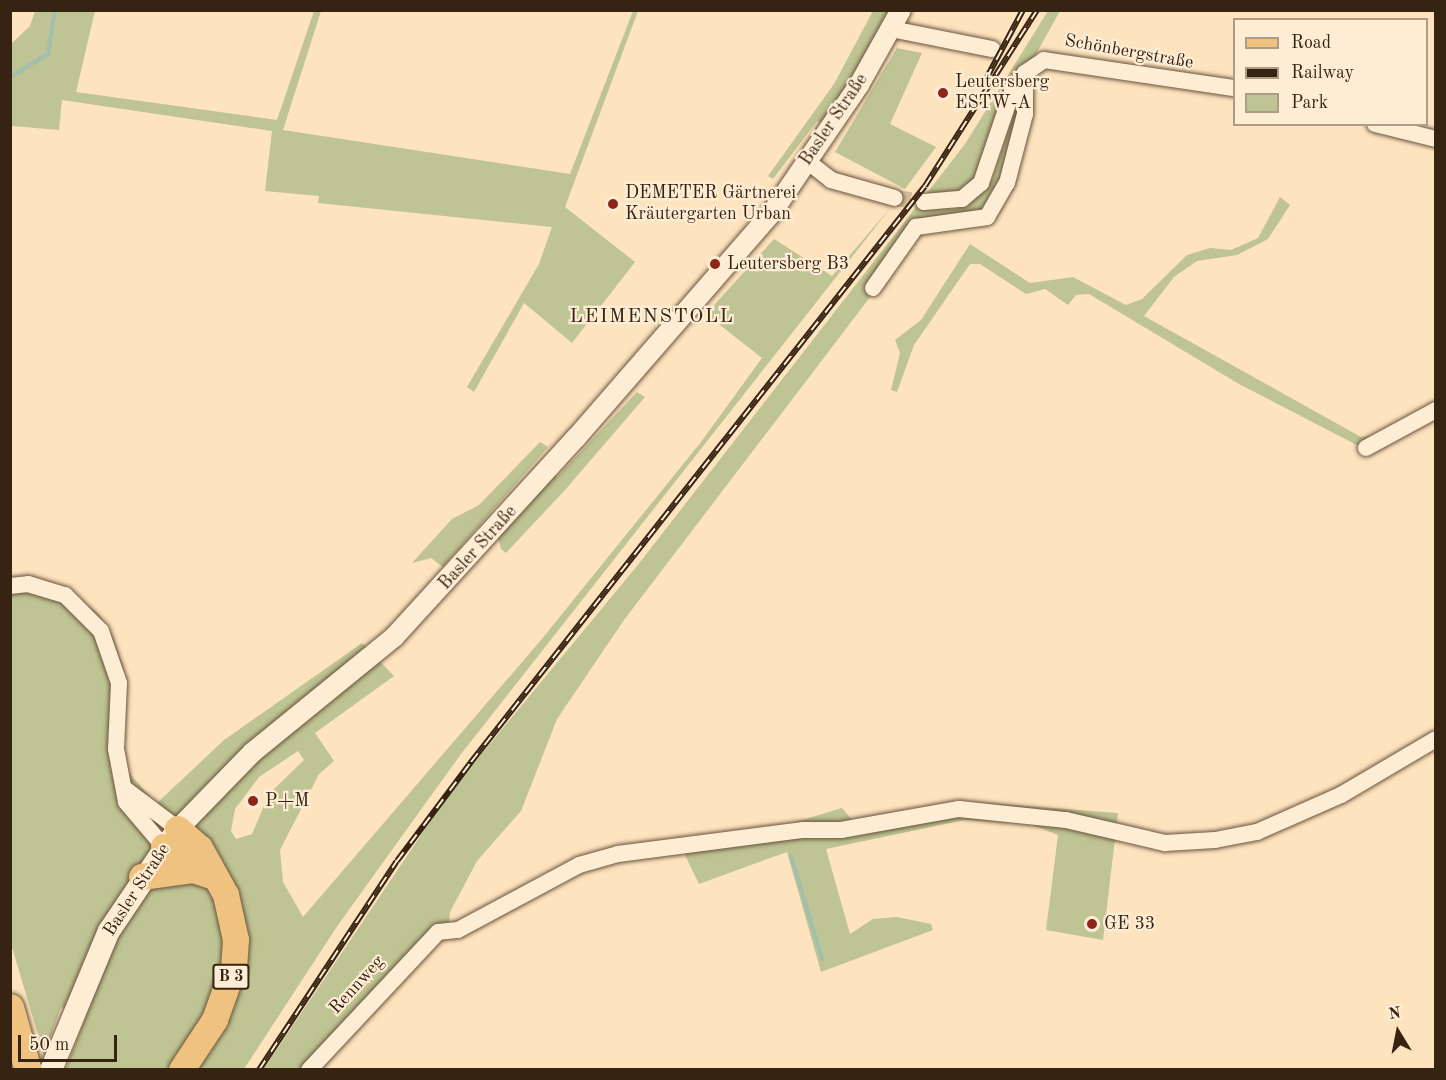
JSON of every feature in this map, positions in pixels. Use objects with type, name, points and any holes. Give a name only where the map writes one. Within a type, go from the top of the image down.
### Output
[{"type":"highway","points":[[10,1007],[28,1070]]},
{"type":"main road","points":[[171,838],[204,873]]},
{"type":"main road","name":"Basler Straße","points":[[51,1070],[72,1011],[109,931],[142,877],[171,838]]},
{"type":"main road","points":[[142,877],[204,873]]},
{"type":"main road","name":"B 3","points":[[182,1070],[215,1020],[234,968],[235,926],[204,873]]},
{"type":"street","name":"Basler Straße","points":[[171,838],[253,752],[364,664],[445,585],[764,223],[807,161],[901,10]]},
{"type":"street","points":[[891,29],[992,49]]},
{"type":"street","name":"Schönbergstraße","points":[[1025,72],[1044,60],[1061,59],[1233,88]]},
{"type":"street","points":[[924,202],[962,199],[981,183],[1012,92],[1025,72]]},
{"type":"street","points":[[873,288],[916,227],[987,217],[1007,183],[1025,114],[1025,72]]},
{"type":"street","points":[[1383,126],[1436,139]]},
{"type":"street","points":[[807,161],[831,180],[896,198]]},
{"type":"street","points":[[1366,448],[1436,410]]},
{"type":"street","points":[[10,586],[28,584],[65,595],[91,616],[107,641],[119,683],[116,749],[125,789],[137,821],[171,838]]},
{"type":"street","name":"Rennweg","points":[[309,1070],[416,949],[438,932],[458,930],[579,865],[618,854],[803,830],[841,830],[959,809],[1066,820],[1165,843],[1257,832],[1341,795],[1436,739]]},
{"type":"street","points":[[125,789],[171,838]]},
{"type":"green space","points":[[35,11],[95,11],[76,92],[277,120],[314,11],[321,11],[283,130],[570,174],[633,11],[638,11],[565,207],[635,262],[572,343],[524,303],[474,392],[467,387],[539,264],[552,227],[318,203],[319,196],[265,191],[272,131],[62,100],[59,130],[12,126],[11,44],[30,26]]},
{"type":"green space","points":[[873,11],[895,11],[824,125],[817,121],[773,179],[768,176],[834,84]]},
{"type":"green space","points":[[1048,11],[1060,11],[1036,54],[1007,83],[979,175],[962,191],[927,193],[965,144]]},
{"type":"green space","points":[[897,48],[922,53],[890,124],[936,147],[905,189],[835,152]]},
{"type":"green space","points":[[1021,93],[1007,175],[983,212],[928,221],[624,620],[557,719],[521,811],[477,861],[450,912],[448,937],[424,951],[319,1069],[263,1070],[450,792],[637,566],[917,206],[955,209],[972,201],[992,180]]},
{"type":"green space","points":[[1280,197],[1290,205],[1268,239],[1237,255],[1197,261],[1174,277],[1144,316],[1361,437],[1381,436],[1372,453],[1239,384],[1089,294],[1076,295],[1068,305],[1045,289],[1026,294],[980,264],[970,264],[914,345],[897,392],[891,390],[900,353],[895,340],[921,320],[970,244],[1030,283],[1073,277],[1126,305],[1142,299],[1187,255],[1210,248],[1231,250],[1258,238]]},
{"type":"green space","points":[[892,206],[461,754],[338,925],[244,1069],[66,1069],[86,1015],[61,1007],[44,1055],[11,944],[11,579],[69,592],[98,613],[113,637],[124,669],[124,767],[156,804],[224,740],[362,643],[394,676],[315,733],[334,761],[319,774],[280,850],[283,882],[303,917],[541,640],[701,442],[762,358],[706,314],[774,239],[832,276]],"holes":[[[298,751],[304,760],[269,794],[252,834],[236,839],[231,831],[235,809],[259,777]]]},
{"type":"green space","points":[[637,392],[645,397],[565,490],[506,553],[501,549],[496,531],[551,472],[557,477]]},
{"type":"green space","points":[[540,442],[548,447],[443,567],[431,558],[412,563],[452,519],[479,505]]},
{"type":"green space","points":[[971,802],[1118,813],[1103,940],[1046,930],[1058,835],[1030,824],[964,820],[826,849],[850,934],[873,919],[897,917],[931,924],[933,930],[821,972],[787,852],[699,884],[678,841],[766,831],[842,808],[855,823]]},
{"type":"waterway","points":[[10,77],[48,54],[55,10]]},
{"type":"waterway","points":[[791,856],[822,959]]},
{"type":"tunnel","points":[[895,198],[924,202]]},
{"type":"railway","points":[[986,79],[1023,10]]},
{"type":"railway","points":[[259,1070],[397,861],[471,762],[925,186],[1037,10]]},
{"type":"place","name":"Leutersberg ESTW-A","points":[[943,93]]},
{"type":"place","name":"DEMETER Gärtnerei Kräutergarten Urban","points":[[613,204]]},
{"type":"place","name":"Leutersberg B3","points":[[715,264]]},
{"type":"place","name":"P+M","points":[[253,801]]},
{"type":"place","name":"GE 33","points":[[1092,924]]},
{"type":"district","name":"LEIMENSTOLL","points":[[652,317]]}]
